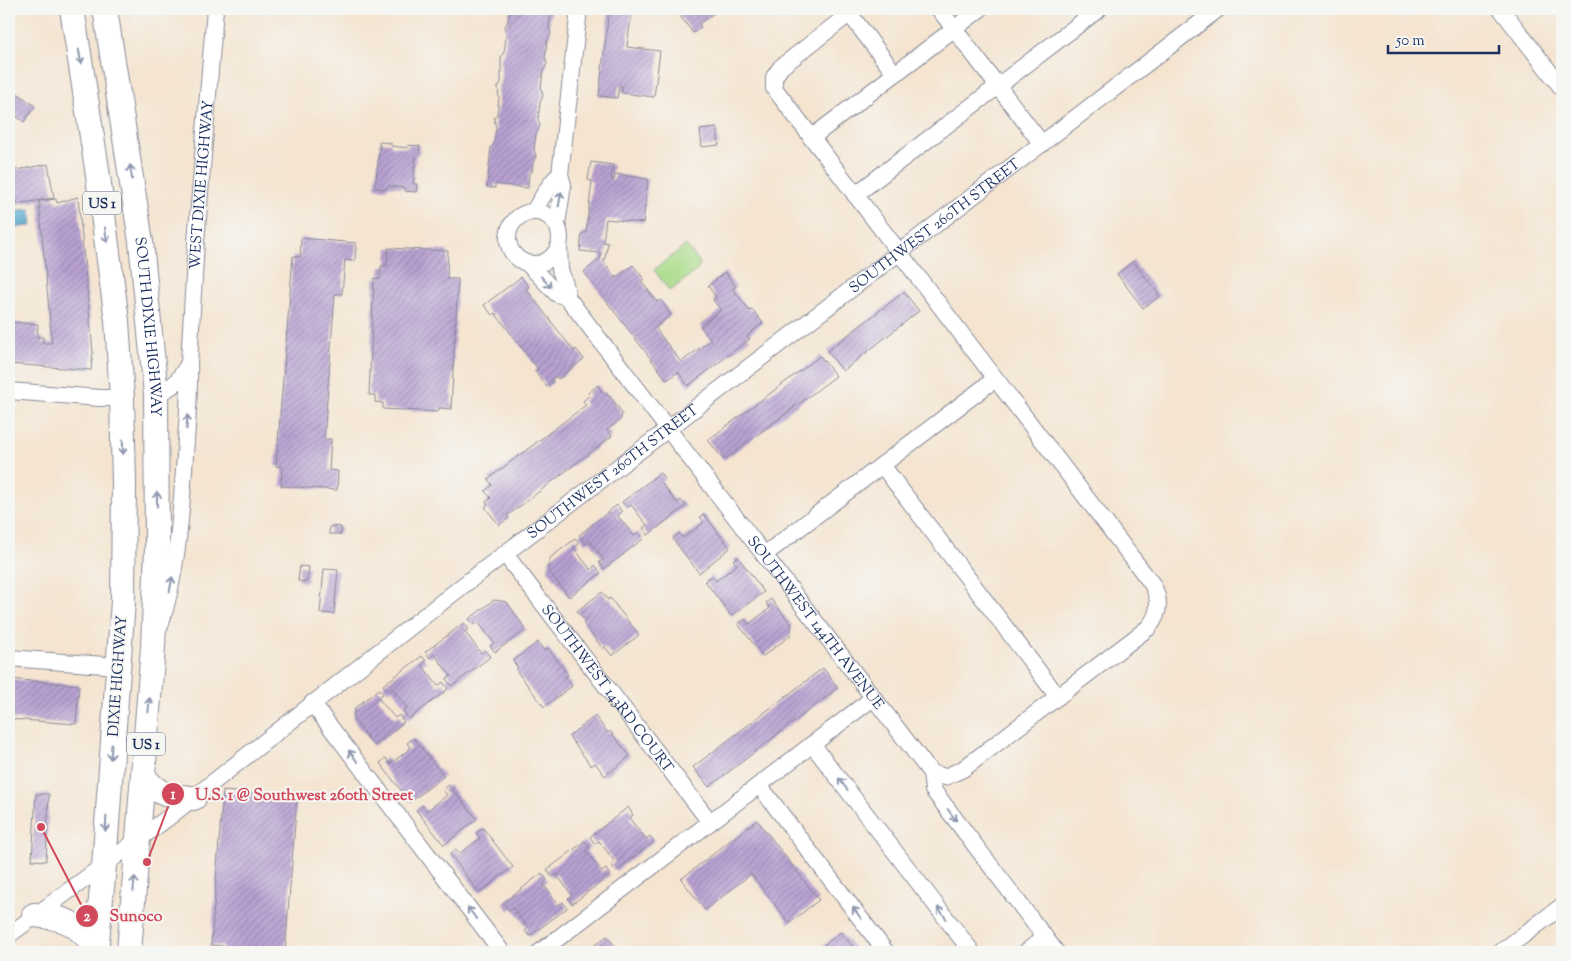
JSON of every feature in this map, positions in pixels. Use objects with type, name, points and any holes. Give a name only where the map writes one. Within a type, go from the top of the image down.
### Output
[{"type":"highway","name":"SOUTH DIXIE HIGHWAY","points":[[72,9],[117,321],[122,398]]},
{"type":"highway","name":"SOUTH DIXIE HIGHWAY","points":[[105,9],[141,242],[156,394],[157,564],[154,647]]},
{"type":"highway","points":[[122,398],[156,394]]},
{"type":"highway","name":"DIXIE HIGHWAY","points":[[96,950],[104,866],[125,545],[122,398]]},
{"type":"highway","name":"US 1","points":[[129,952],[154,647]]},
{"type":"highway","points":[[143,776],[162,794],[194,798]]},
{"type":"highway","points":[[34,916],[56,917],[71,922],[83,931],[96,950]]},
{"type":"street","name":"WEST DIXIE HIGHWAY","points":[[154,647],[168,602],[173,575],[183,482],[196,242],[215,9]]},
{"type":"street","points":[[557,224],[563,185],[560,174],[579,9]]},
{"type":"street","points":[[939,9],[1042,144]]},
{"type":"street","points":[[811,138],[980,9]]},
{"type":"street","points":[[855,196],[1100,9]]},
{"type":"street","name":"SOUTHWEST 260TH STREET","points":[[9,935],[194,798],[312,703],[505,554],[1218,9]]},
{"type":"street","points":[[1501,9],[1562,88]]},
{"type":"street","points":[[896,74],[848,11],[781,67],[774,77],[774,88],[1152,584],[1158,597],[1158,612],[1148,628],[963,769],[945,777],[931,773]]},
{"type":"street","points":[[533,212],[552,180],[560,174]]},
{"type":"street","points":[[533,212],[547,215],[557,224],[560,231],[559,246],[550,259],[536,264],[528,264],[520,261],[510,249],[508,234],[510,228],[519,217],[533,212]]},
{"type":"street","name":"SOUTHWEST 144TH AVENUE","points":[[559,246],[560,269],[566,288],[566,297]]},
{"type":"street","name":"SOUTHWEST 144TH AVENUE","points":[[528,264],[557,294],[566,297],[668,429],[931,773],[933,790],[1056,952]]},
{"type":"street","name":"WEST DIXIE HIGHWAY","points":[[156,394],[169,390],[189,362]]},
{"type":"street","points":[[764,555],[995,379]]},
{"type":"street","points":[[9,391],[122,398]]},
{"type":"street","points":[[882,465],[1058,697]]},
{"type":"street","name":"SOUTHWEST 143RD COURT","points":[[505,554],[710,822]]},
{"type":"street","points":[[9,658],[118,666]]},
{"type":"street","points":[[540,952],[873,698]]},
{"type":"street","points":[[312,703],[502,952]]},
{"type":"street","points":[[812,744],[972,952]]},
{"type":"street","points":[[759,784],[886,952]]},
{"type":"street","points":[[1501,952],[1562,906]]},
{"type":"street","points":[[1026,952],[1045,937]]},
{"type":"green space","points":[[686,245],[700,263],[697,270],[670,291],[654,270]]},
{"type":"water","points":[[30,209],[32,226],[9,228],[9,211]]},
{"type":"building","points":[[510,9],[554,9],[554,12],[551,12],[549,27],[551,34],[547,41],[545,58],[547,64],[543,72],[541,88],[543,96],[538,119],[540,126],[536,133],[534,149],[536,156],[532,172],[529,172],[528,188],[495,184],[495,188],[487,187],[491,147],[494,144],[496,128],[494,118],[497,114],[498,87],[501,83],[501,58],[506,38],[505,27]]},
{"type":"building","points":[[609,9],[632,9],[627,47],[660,51],[654,97],[622,93],[622,86],[619,86],[617,98],[599,96]]},
{"type":"building","points":[[689,9],[719,9],[699,24],[701,27],[693,33],[680,16]]},
{"type":"building","points":[[10,88],[35,106],[24,122],[9,111]]},
{"type":"building","points":[[717,128],[719,145],[702,147],[700,130]]},
{"type":"building","points":[[379,142],[408,148],[408,145],[420,146],[419,154],[416,155],[413,184],[417,184],[416,192],[405,191],[405,188],[388,186],[387,189],[375,188]]},
{"type":"building","points":[[591,162],[613,165],[611,179],[614,180],[615,174],[648,179],[643,223],[606,219],[603,242],[608,243],[604,262],[616,278],[633,265],[644,279],[641,281],[657,302],[661,300],[671,315],[655,328],[681,362],[711,340],[700,326],[721,310],[713,300],[716,297],[708,286],[725,272],[736,287],[733,289],[750,311],[752,309],[763,323],[747,336],[750,339],[688,386],[678,372],[667,380],[584,272],[600,259],[601,253],[580,251],[582,233],[586,233],[592,181],[588,180]]},
{"type":"building","points":[[48,164],[54,198],[17,204],[11,171]]},
{"type":"building","points":[[78,197],[93,352],[91,370],[9,364],[9,322],[38,324],[37,337],[43,337],[43,343],[52,343],[39,201],[56,199],[57,203]]},
{"type":"building","points":[[301,238],[356,243],[355,261],[345,260],[342,294],[335,294],[324,439],[331,439],[329,470],[338,471],[337,490],[281,486],[282,467],[276,466],[293,256],[300,257]]},
{"type":"building","points":[[388,248],[448,251],[447,279],[458,279],[451,409],[439,408],[438,412],[383,409],[383,403],[375,402],[375,395],[369,395],[374,278],[380,279],[381,266],[387,266]]},
{"type":"building","points":[[1133,261],[1160,296],[1143,308],[1117,274]]},
{"type":"building","points":[[521,277],[529,287],[526,289],[574,351],[576,349],[584,359],[558,379],[556,376],[547,387],[535,371],[538,369],[495,313],[492,315],[484,305]]},
{"type":"building","points":[[904,292],[919,311],[843,371],[827,351]]},
{"type":"building","points":[[820,356],[836,376],[724,460],[708,440]]},
{"type":"building","points":[[598,385],[603,393],[605,392],[610,396],[622,413],[621,419],[607,430],[612,436],[507,516],[509,518],[499,525],[485,507],[488,505],[486,502],[491,498],[485,491],[492,485],[488,479],[586,405],[583,401],[590,395],[588,393]]},
{"type":"building","points":[[660,473],[665,479],[661,482],[677,503],[681,500],[686,506],[648,535],[643,528],[647,525],[631,505],[627,508],[622,502]]},
{"type":"building","points":[[617,505],[622,512],[617,515],[634,536],[638,532],[643,539],[604,569],[599,562],[603,559],[590,541],[586,544],[579,535]]},
{"type":"building","points":[[704,514],[730,548],[699,573],[673,539],[679,533],[683,538],[704,522],[700,517]]},
{"type":"building","points":[[330,526],[341,527],[341,534],[329,534]]},
{"type":"building","points":[[575,539],[579,544],[574,548],[591,570],[595,565],[601,573],[569,597],[548,570],[550,558]]},
{"type":"building","points":[[738,557],[764,592],[731,616],[705,581],[712,576],[716,581],[737,565],[733,560]]},
{"type":"building","points":[[300,566],[309,567],[307,582],[298,581]]},
{"type":"building","points":[[324,569],[338,570],[334,614],[320,613]]},
{"type":"building","points":[[602,592],[608,600],[610,598],[639,635],[612,656],[605,647],[603,649],[583,623],[585,621],[577,611]]},
{"type":"building","points":[[771,599],[792,625],[790,636],[763,656],[738,624],[745,619],[749,624],[770,608],[766,603]]},
{"type":"building","points":[[494,600],[507,602],[526,630],[495,652],[490,646],[494,643],[478,622],[474,625],[469,619]]},
{"type":"building","points":[[464,623],[469,629],[465,632],[481,653],[485,650],[490,657],[452,686],[446,679],[451,676],[434,654],[430,658],[425,652]]},
{"type":"building","points":[[538,642],[544,651],[548,648],[568,675],[565,677],[572,686],[544,707],[516,670],[518,668],[513,661]]},
{"type":"building","points":[[422,656],[426,661],[422,665],[438,686],[443,682],[448,689],[409,719],[403,711],[407,708],[392,688],[388,691],[383,685]]},
{"type":"building","points":[[823,668],[838,688],[709,787],[693,767]]},
{"type":"building","points":[[9,679],[79,685],[76,724],[9,719]]},
{"type":"building","points":[[379,689],[383,694],[378,698],[395,718],[399,715],[404,722],[374,746],[353,719],[355,708]]},
{"type":"building","points":[[595,716],[630,756],[605,776],[595,763],[591,766],[569,736]]},
{"type":"building","points":[[414,738],[444,776],[410,802],[380,763],[386,758],[390,764],[411,748],[407,743]]},
{"type":"building","points":[[449,785],[477,819],[444,845],[416,810],[422,805],[427,811],[447,795],[443,790]]},
{"type":"building","points":[[223,791],[297,797],[285,952],[222,952],[223,946],[211,945]]},
{"type":"building","points":[[36,794],[49,794],[46,861],[32,860]]},
{"type":"building","points":[[628,807],[633,815],[629,818],[646,839],[650,836],[654,841],[616,871],[611,865],[615,862],[599,841],[595,844],[590,837]]},
{"type":"building","points":[[757,820],[819,900],[789,923],[751,874],[705,910],[681,879]]},
{"type":"building","points":[[483,828],[513,867],[479,893],[450,854],[456,849],[459,854],[480,838],[476,833]]},
{"type":"building","points":[[585,841],[590,848],[586,851],[602,872],[606,869],[610,875],[572,904],[568,898],[572,895],[556,874],[552,877],[547,870]]},
{"type":"building","points":[[542,873],[547,880],[543,884],[559,905],[563,902],[567,908],[530,936],[525,931],[528,928],[513,908],[509,910],[503,903]]},
{"type":"building","points":[[841,932],[857,952],[815,952]]},
{"type":"building","points":[[607,936],[620,952],[585,952]]},
{"type":"place","name":"Sunoco","points":[[41,827]]},
{"type":"place","name":"U.S. 1 @ Southwest 260th Street","points":[[147,862]]}]
